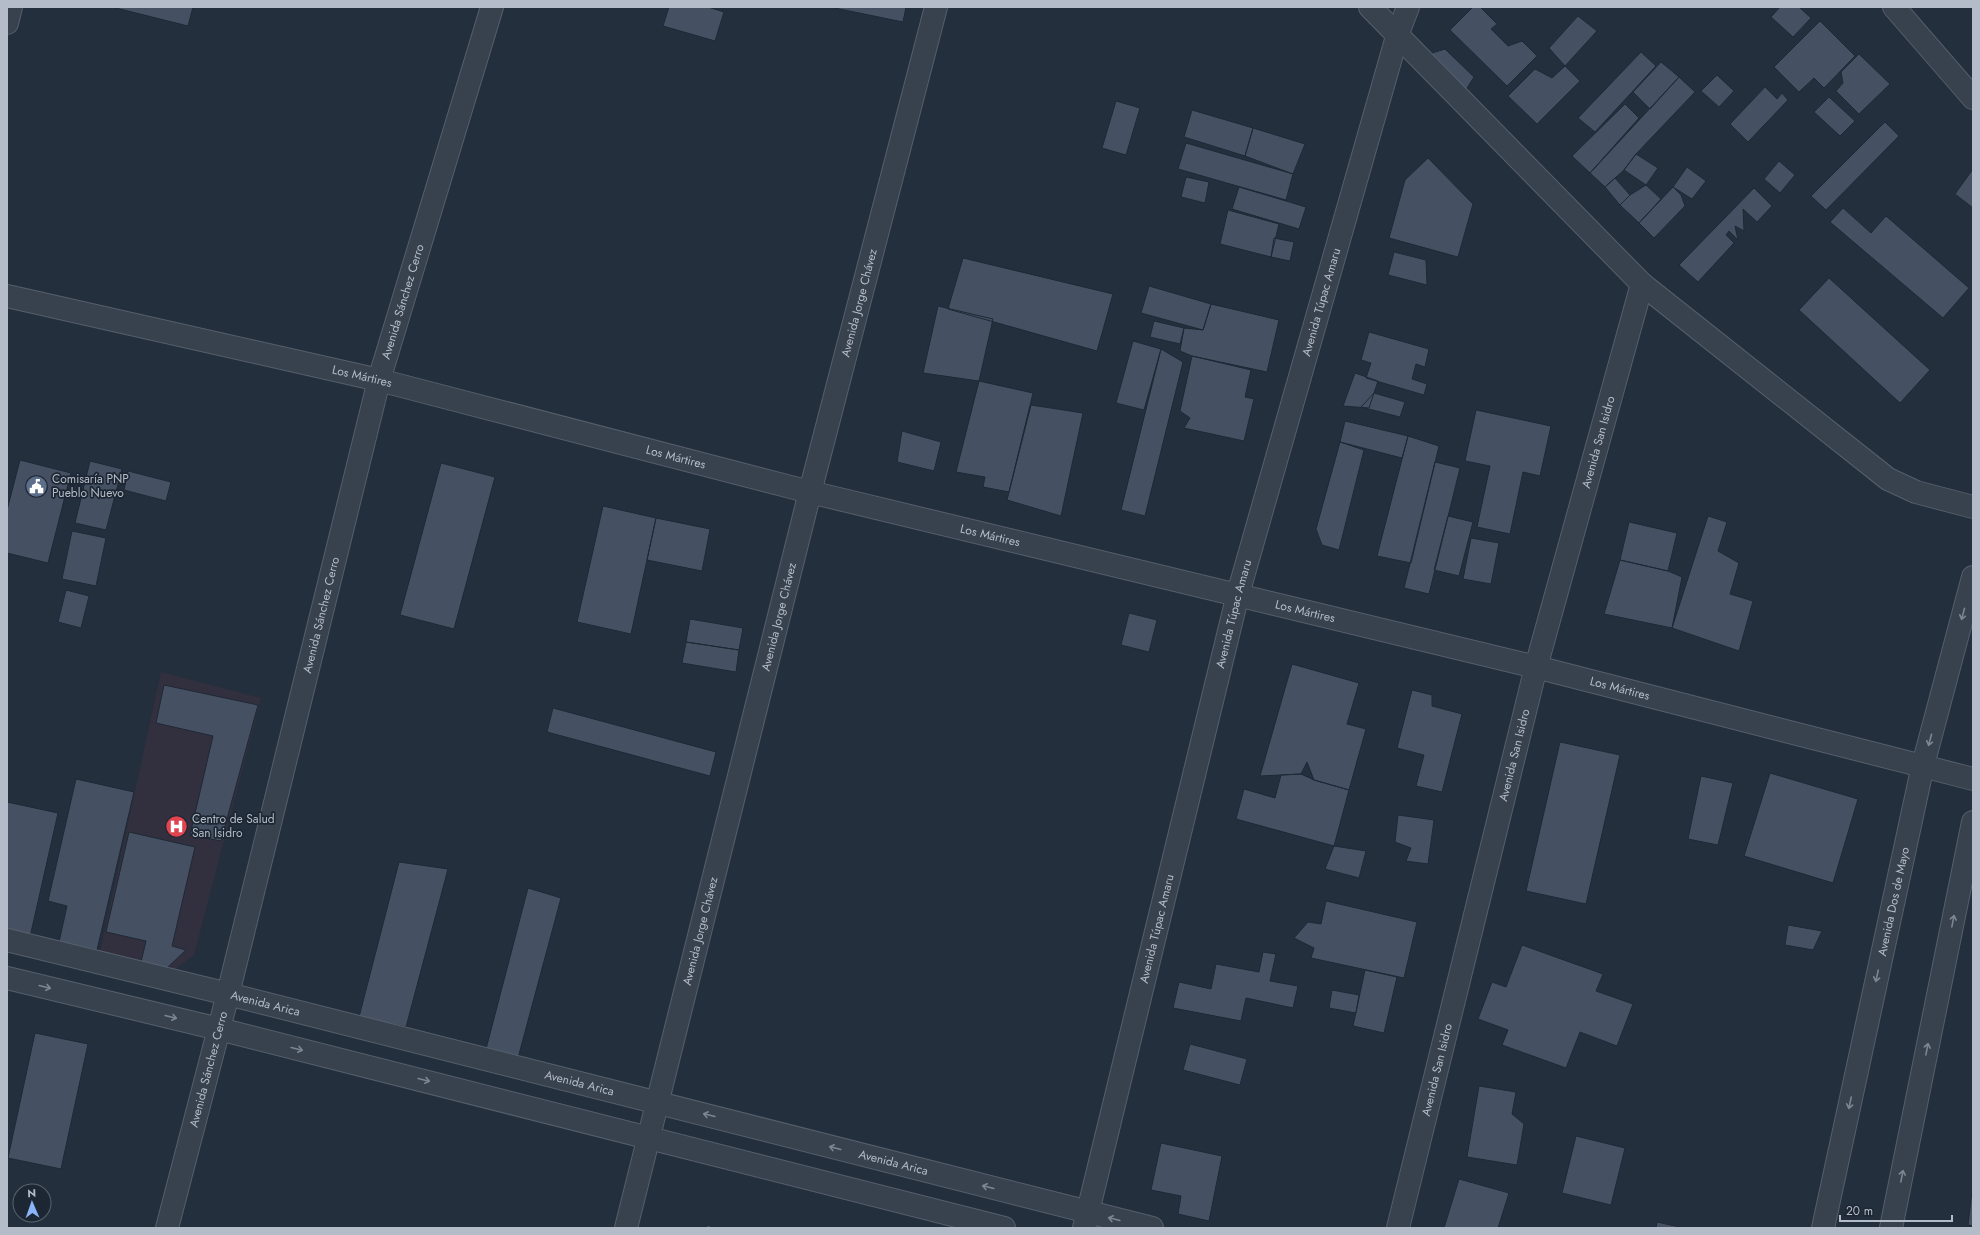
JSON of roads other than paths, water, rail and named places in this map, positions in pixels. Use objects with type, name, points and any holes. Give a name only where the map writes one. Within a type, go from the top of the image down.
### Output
[{"type":"street","points":[[7,23],[11,7]]},
{"type":"street","name":"Avenida Sánchez Cerro","points":[[167,1228],[228,994],[379,380],[492,7]]},
{"type":"street","name":"Avenida Jorge Chávez","points":[[626,1228],[810,492],[936,7]]},
{"type":"street","points":[[1370,7],[1398,33],[1642,284],[1888,479],[1916,492],[1973,507]]},
{"type":"street","name":"Avenida Túpac Amaru","points":[[1086,1220],[1238,594],[1398,33],[1408,7]]},
{"type":"street","points":[[1894,7],[1973,98]]},
{"type":"street","name":"Avenida San Isidro","points":[[1398,1228],[1536,667],[1642,284]]},
{"type":"street","name":"Los Mártires","points":[[7,296],[379,380],[810,492],[1536,667],[1973,779]]},
{"type":"street","name":"Avenida Dos de Mayo","points":[[1823,1228],[1923,765],[1973,577]]},
{"type":"street","points":[[1891,1228],[1973,822]]},
{"type":"street","name":"Avenida Arica","points":[[7,940],[658,1102],[1086,1220],[1152,1228]]},
{"type":"street","points":[[7,978],[219,1029],[1004,1228]]},
{"type":"place","name":"Comisaría PNP Pueblo Nuevo","points":[[36,486]]},
{"type":"place","name":"Centro de Salud San Isidro","points":[[177,826]]}]
